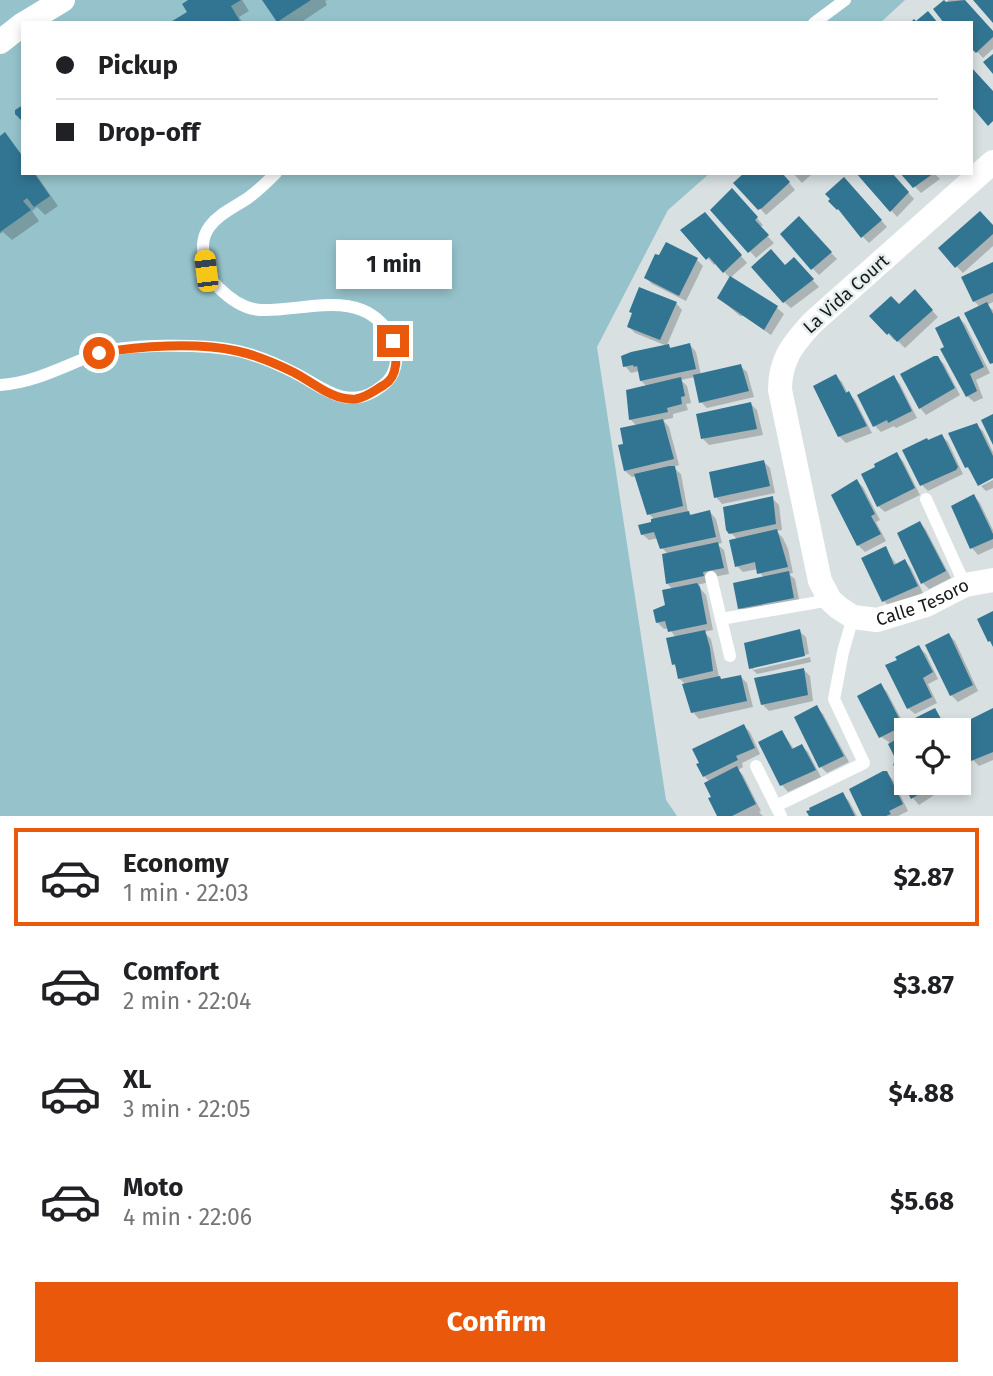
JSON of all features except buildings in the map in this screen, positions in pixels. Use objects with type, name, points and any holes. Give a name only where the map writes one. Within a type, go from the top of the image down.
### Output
[{"type":"street","points":[[29,21],[63,0]]},
{"type":"street","points":[[0,42],[21,26]]},
{"type":"street","name":"La Vida Court","points":[[830,600],[820,581],[780,390],[780,371],[794,342],[812,323],[993,162]]},
{"type":"street","name":"Calle Tesoro","points":[[853,617],[877,620],[926,604],[965,585],[993,580]]},
{"type":"street","points":[[830,600],[853,617]]},
{"type":"lane","points":[[817,21],[845,0]]},
{"type":"lane","points":[[0,385],[16,384],[41,376],[99,353],[129,347],[185,346],[238,351],[292,371],[342,398],[366,396],[389,382],[397,354],[393,341],[378,319],[366,311],[330,304],[260,310],[242,306],[222,292],[206,271],[202,240],[215,219],[250,197],[274,175]]},
{"type":"lane","points":[[926,499],[965,585]]},
{"type":"lane","points":[[711,577],[730,656]]},
{"type":"lane","points":[[721,619],[830,600]]},
{"type":"lane","points":[[756,766],[778,811],[864,762],[834,699],[853,617]]},
{"type":"shaded area","points":[[0,0],[905,0],[882,21],[21,21],[21,175],[708,175],[668,210],[597,347],[666,800],[677,816],[0,816]]},
{"type":"route","points":[[99,353],[129,347],[185,346],[238,351],[292,371],[333,395],[358,398],[389,382],[397,354],[393,341]]}]
